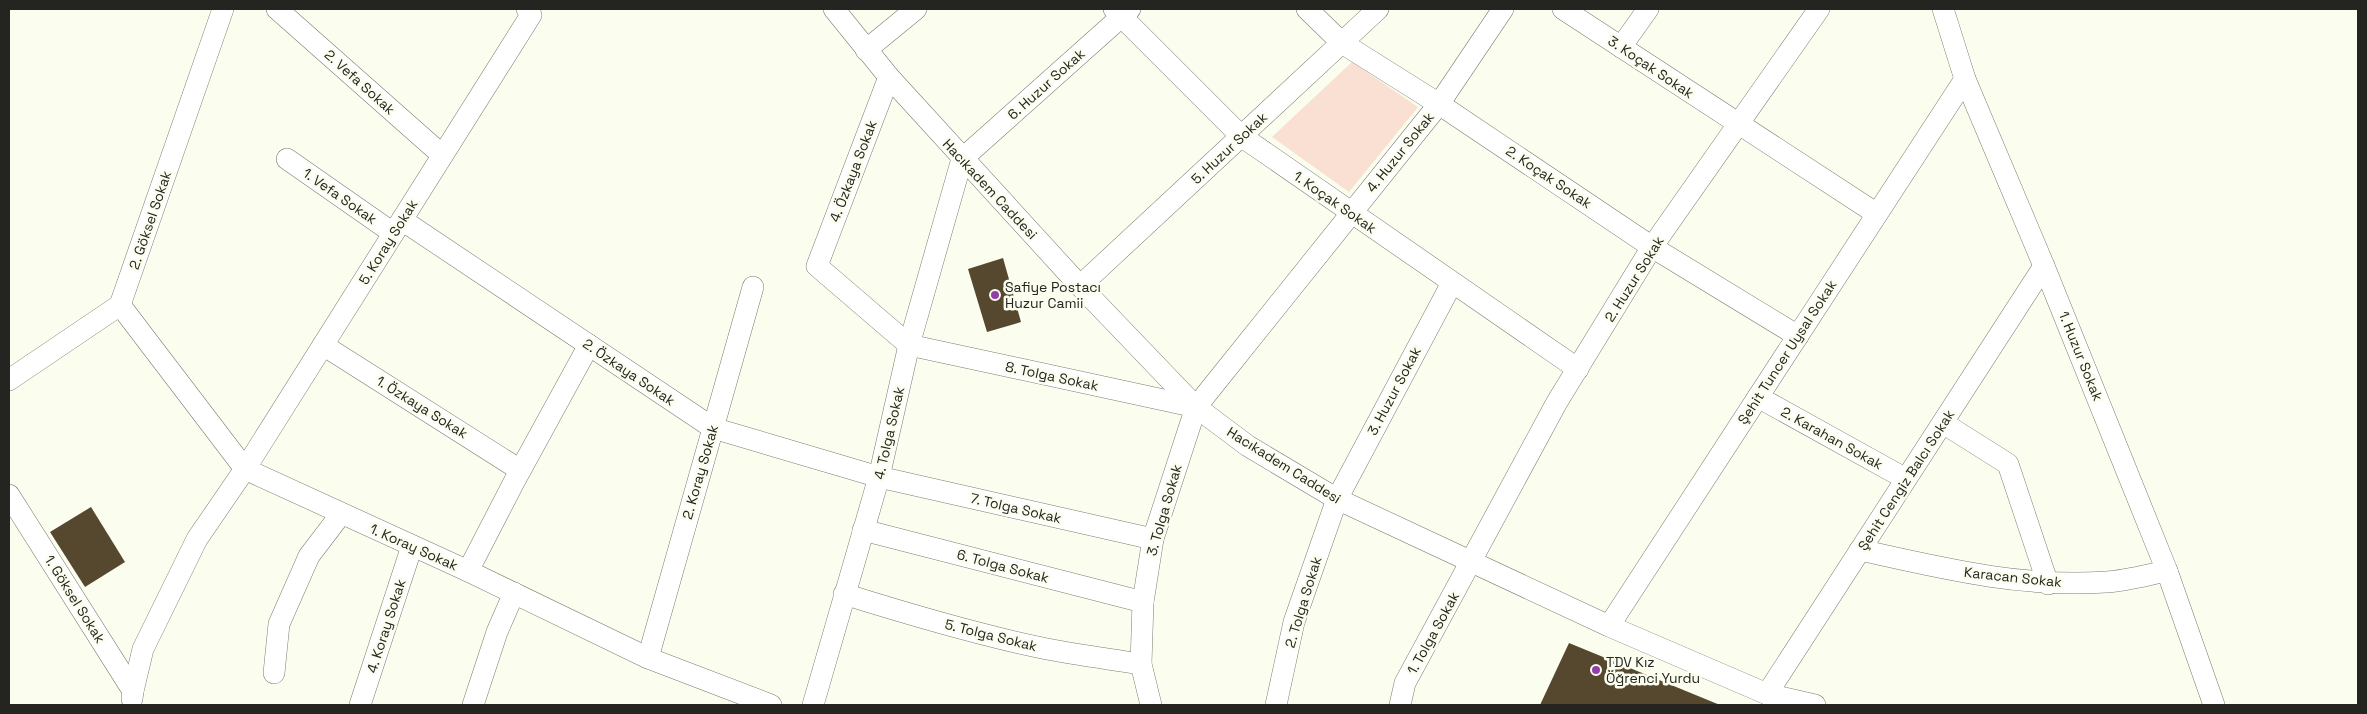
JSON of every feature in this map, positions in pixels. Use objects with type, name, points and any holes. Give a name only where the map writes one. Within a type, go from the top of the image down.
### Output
[{"type":"street","name":"2. Göksel Sokak","points":[[120,305],[223,9]]},
{"type":"street","name":"2. Vefa Sokak","points":[[277,9],[442,156]]},
{"type":"street","name":"Hacıkadem Caddesi","points":[[834,9],[889,77],[1080,286],[1196,407],[1248,446],[1337,499],[1609,626],[1767,694],[1815,705]]},
{"type":"street","points":[[866,50],[916,9]]},
{"type":"street","name":"2. Koçak Sokak","points":[[1307,9],[1342,43],[1439,104],[1652,248],[1798,336]]},
{"type":"street","name":"5. Huzur Sokak","points":[[1080,286],[1378,9]]},
{"type":"street","name":"4. Huzur Sokak","points":[[1196,407],[1439,104],[1503,9]]},
{"type":"street","name":"3. Koçak Sokak","points":[[1563,9],[1739,126],[1877,214]]},
{"type":"street","points":[[1621,47],[1648,9]]},
{"type":"street","name":"2. Huzur Sokak","points":[[1472,563],[1557,402],[1652,248],[1819,9]]},
{"type":"street","name":"1. Huzur Sokak","points":[[1943,9],[1965,79],[2044,266],[2166,571],[2214,705]]},
{"type":"street","name":"1. Koçak Sokak","points":[[1121,11],[1242,136],[1452,283],[1578,368]]},
{"type":"street","name":"6. Huzur Sokak","points":[[962,159],[1121,11]]},
{"type":"street","name":"5. Koray Sokak","points":[[132,698],[143,649],[197,539],[245,468],[398,226],[529,12]]},
{"type":"street","name":"4. Özkaya Sokak","points":[[889,77],[817,266],[909,345]]},
{"type":"street","name":"Şehit Tuncer Uysal Sokak","points":[[1609,626],[1965,79]]},
{"type":"street","name":"1. Vefa Sokak","points":[[287,159],[398,226]]},
{"type":"street","name":"4. Tolga Sokak","points":[[813,705],[879,477],[909,345],[962,159]]},
{"type":"street","name":"2. Özkaya Sokak","points":[[398,226],[589,346],[713,428],[879,477]]},
{"type":"street","name":"Şehit Cengiz Balcı Sokak","points":[[1767,694],[2044,266]]},
{"type":"street","name":"3. Huzur Sokak","points":[[1337,499],[1452,283]]},
{"type":"street","name":"2. Koray Sokak","points":[[648,658],[753,287]]},
{"type":"street","points":[[9,380],[120,305]]},
{"type":"street","name":"1. Koray Sokak","points":[[120,305],[245,468],[341,514],[468,571],[648,658],[771,705]]},
{"type":"street","name":"1. Özkaya Sokak","points":[[323,345],[520,470]]},
{"type":"street","name":"8. Tolga Sokak","points":[[909,345],[1196,407]]},
{"type":"street","points":[[468,571],[520,470],[589,346]]},
{"type":"street","name":"2. Karahan Sokak","points":[[1758,397],[1906,479]]},
{"type":"street","name":"3. Tolga Sokak","points":[[1151,705],[1142,664],[1143,602],[1153,539],[1196,407]]},
{"type":"street","points":[[1942,423],[2008,464],[2048,584]]},
{"type":"street","name":"7. Tolga Sokak","points":[[879,477],[1153,539]]},
{"type":"street","name":"1. Göksel Sokak","points":[[9,495],[132,698]]},
{"type":"street","name":"2. Tolga Sokak","points":[[1276,705],[1294,622],[1337,499]]},
{"type":"street","points":[[274,673],[279,624],[309,556],[341,514]]},
{"type":"street","name":"6. Tolga Sokak","points":[[863,530],[1143,602]]},
{"type":"street","name":"4. Koray Sokak","points":[[360,705],[412,546]]},
{"type":"street","name":"Karacan Sokak","points":[[1860,550],[1968,573],[2048,584],[2108,582],[2166,571]]},
{"type":"street","name":"1. Tolga Sokak","points":[[1400,705],[1405,683],[1472,563]]},
{"type":"street","points":[[473,705],[497,632],[514,593]]},
{"type":"street","name":"5. Tolga Sokak","points":[[844,594],[924,619],[988,635],[1047,648],[1142,664]]},
{"type":"shaded area","points":[[1352,62],[1418,107],[1349,192],[1272,137]]},
{"type":"building","name":"Safiye Postacı Huzur Camii","points":[[1003,258],[1021,322],[987,332],[968,269]]},
{"type":"building","points":[[91,507],[125,562],[85,587],[50,532]]},
{"type":"building","name":"TDV Kız Öğrenci Yurdu","points":[[1569,643],[1720,705],[1540,705]]},
{"type":"place","name":"Safiye Postacı Huzur Camii","points":[[995,295]]},
{"type":"place","name":"TDV Kız Öğrenci Yurdu","points":[[1596,670]]}]
